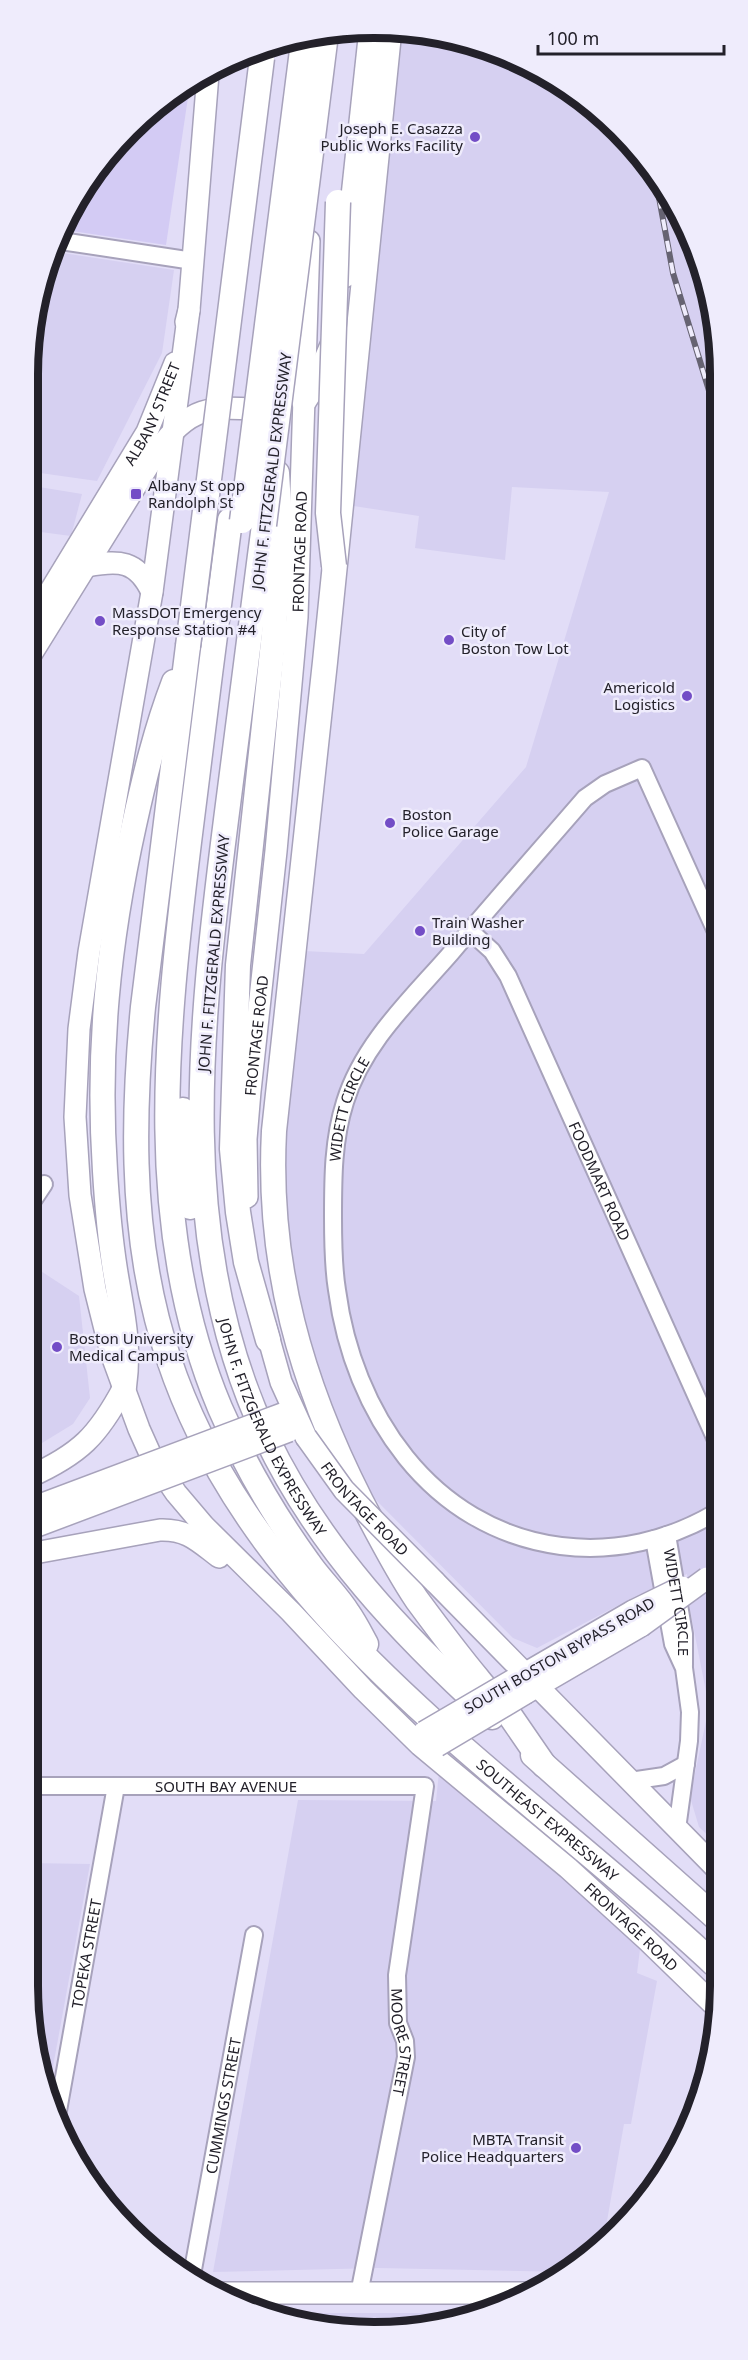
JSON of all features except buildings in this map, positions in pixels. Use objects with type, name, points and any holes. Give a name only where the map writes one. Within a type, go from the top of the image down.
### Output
[{"type":"highway","points":[[334,566],[328,513],[338,202],[356,38]]},
{"type":"highway","points":[[304,401],[318,379],[334,341],[339,321],[371,38]]},
{"type":"highway","points":[[389,38],[273,1154],[275,1221],[280,1265],[288,1309],[314,1396],[352,1482],[384,1546],[404,1579],[456,1651],[509,1715],[544,1765],[710,1913]]},
{"type":"highway","name":"JOHN F. FITZGERALD EXPRESSWAY","points":[[323,41],[276,434],[254,522],[213,930],[202,1066],[201,1112],[204,1180],[211,1246],[224,1312],[243,1376],[265,1434],[300,1499],[325,1537],[366,1591],[412,1641],[544,1765]]},
{"type":"highway","points":[[303,45],[254,522],[171,999],[166,1120],[173,1223],[191,1320],[209,1379],[227,1423],[289,1534],[324,1584],[347,1611],[383,1674]]},
{"type":"highway","points":[[268,1340],[251,1283],[238,1212],[232,1149],[238,965],[274,633],[254,522],[288,49]]},
{"type":"highway","points":[[262,57],[138,1064],[136,1163],[141,1230],[160,1330],[177,1382],[194,1423],[225,1484],[291,1574],[383,1674]]},
{"type":"highway","points":[[124,1387],[127,1341],[110,1232],[102,1129],[102,1062],[106,994],[119,899],[141,792],[157,725],[188,646]]},
{"type":"highway","name":"SOUTHEAST EXPRESSWAY","points":[[383,1674],[466,1750],[622,1881],[710,1960]]},
{"type":"main road","name":"FRONTAGE ROAD","points":[[323,41],[315,90],[300,573],[294,659],[246,1139],[249,1232],[268,1340],[294,1424],[344,1490],[435,1582],[525,1683],[630,1781],[710,1862]]},
{"type":"main road","name":"ALBANY STREET","points":[[41,593],[152,424],[173,367],[189,310],[207,82]]},
{"type":"main road","name":"FRONTAGE ROAD","points":[[189,310],[152,591],[89,952],[79,1029],[76,1070],[76,1135],[83,1220],[103,1324],[147,1448],[176,1493],[209,1532],[291,1612],[363,1689],[576,1875],[710,2001]]},
{"type":"main road","points":[[176,418],[214,408],[278,410],[304,401]]},
{"type":"main road","name":"ALBANY STREET","points":[[38,644],[176,418]]},
{"type":"main road","points":[[87,566],[113,562],[127,564],[144,577],[152,591]]},
{"type":"main road","points":[[38,1473],[67,1458],[85,1445],[100,1428],[124,1387]]},
{"type":"main road","points":[[38,1506],[294,1424]]},
{"type":"main road","points":[[38,1525],[294,1424]]},
{"type":"main road","points":[[38,1552],[160,1530],[181,1531],[204,1545],[254,1587],[291,1612]]},
{"type":"main road","name":"SOUTH BOSTON BYPASS ROAD","points":[[426,1742],[637,1619],[676,1589],[710,1575]]},
{"type":"main road","points":[[236,2293],[512,2293]]},
{"type":"street","points":[[65,242],[193,261]]},
{"type":"street","name":"WIDETT CIRCLE","points":[[710,919],[642,768],[590,793],[369,1051],[346,1098],[339,1126],[333,1179],[335,1274],[347,1337],[364,1388],[386,1431],[413,1467],[458,1507],[493,1528],[549,1544],[600,1548],[660,1537],[694,1525],[710,1516]]},
{"type":"street","name":"FOODMART ROAD","points":[[470,931],[492,951],[508,976],[710,1427]]},
{"type":"street","points":[[38,1193],[44,1184]]},
{"type":"street","name":"WIDETT CIRCLE","points":[[660,1537],[684,1634],[686,1653],[684,1668],[690,1712],[677,1829]]},
{"type":"street","points":[[630,1781],[664,1776],[686,1764]]},
{"type":"street","name":"SOUTH BAY AVENUE","points":[[38,1786],[425,1786]]},
{"type":"street","name":"TOPEKA STREET","points":[[59,2105],[116,1786]]},
{"type":"street","name":"MOORE STREET","points":[[359,2294],[406,2056],[405,2041],[398,2023],[397,1975],[425,1786]]},
{"type":"street","name":"CUMMINGS STREET","points":[[193,2269],[254,1935]]},
{"type":"shaded area","points":[[396,38],[418,40],[482,55],[523,72],[561,94],[612,136],[654,187],[676,225],[693,266],[708,330],[710,352],[710,1837],[699,1827],[690,1797],[709,1707],[690,1610],[687,1574],[636,1596],[537,1648],[513,1638],[368,1492],[353,1465],[300,1323],[282,1221],[283,1128],[304,951],[364,954],[526,767],[609,492],[512,487],[505,560],[415,548],[419,516],[347,505]]},
{"type":"shaded area","points":[[189,93],[166,245],[69,231],[94,187],[121,152],[152,121]]},
{"type":"shaded area","points":[[60,253],[174,270],[162,353],[97,481],[38,473],[40,330],[49,287]]},
{"type":"shaded area","points":[[38,487],[82,494],[71,536],[38,532]]},
{"type":"shaded area","name":"Boston University Medical Campus","points":[[38,1269],[79,1296],[90,1398],[73,1424],[38,1445]]},
{"type":"shaded area","points":[[439,1772],[632,1932],[640,1949],[637,1973],[657,1981],[631,2124],[624,2124],[605,2230],[579,2253],[551,2272],[378,2268],[213,2272],[298,1800],[436,1801]]},
{"type":"shaded area","points":[[38,1863],[90,1864],[51,2079],[40,2030],[38,2008]]},
{"type":"shaded area","points":[[295,2313],[453,2313],[396,2322],[352,2322]]},
{"type":"railway","points":[[658,195],[673,273],[710,394]]},
{"type":"place","name":"Joseph E. Casazza Public Works Facility","points":[[475,137]]},
{"type":"place","name":"Albany St opp Randolph St","points":[[136,494]]},
{"type":"place","name":"MassDOT Emergency Response Station #4","points":[[100,621]]},
{"type":"place","name":"City of Boston Tow Lot","points":[[449,640]]},
{"type":"place","name":"Americold Logistics","points":[[687,696]]},
{"type":"place","name":"Boston Police Garage","points":[[390,823]]},
{"type":"place","name":"Train Washer Building","points":[[420,931]]},
{"type":"place","name":"Boston University Medical Campus","points":[[57,1347]]},
{"type":"place","name":"MBTA Transit Police Headquarters","points":[[576,2148]]}]
